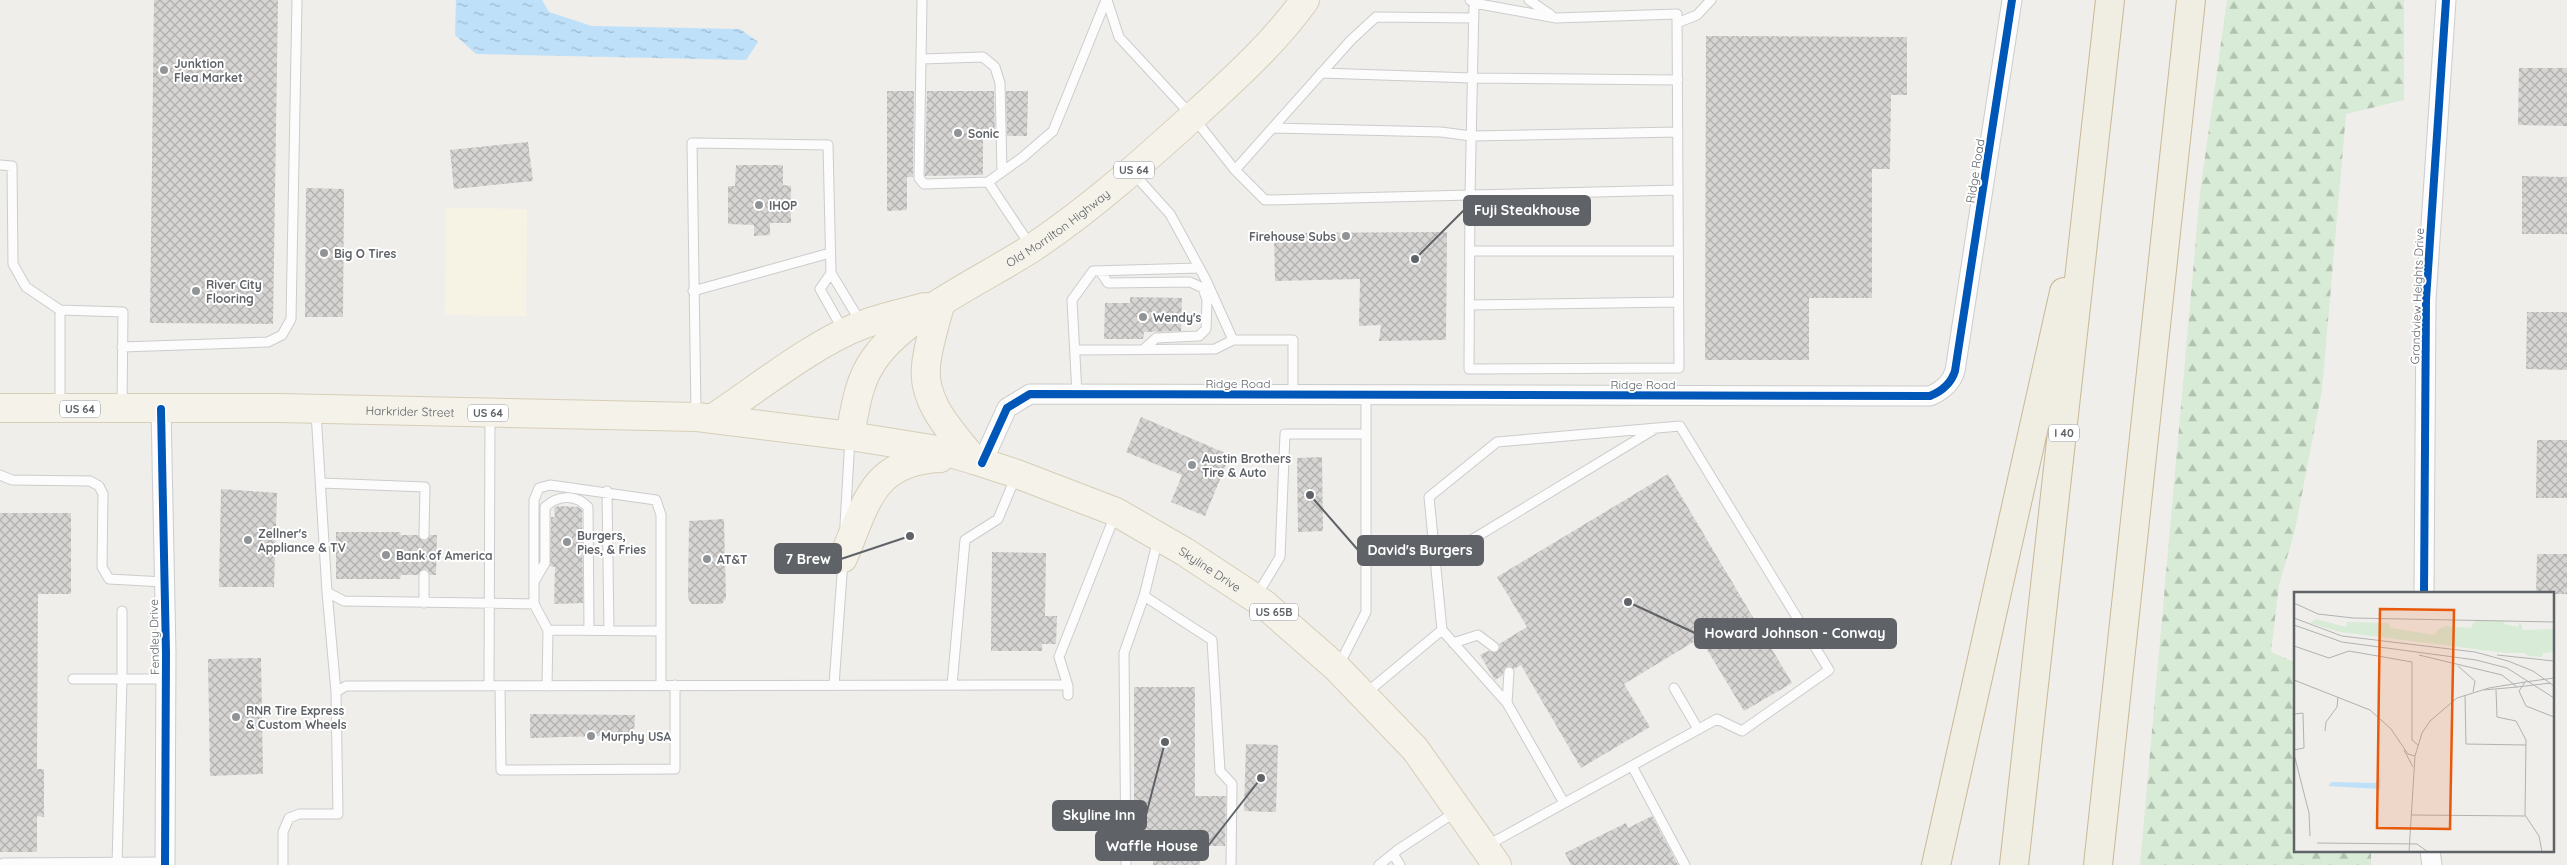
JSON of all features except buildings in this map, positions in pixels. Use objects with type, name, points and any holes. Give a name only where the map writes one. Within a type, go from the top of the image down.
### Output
[{"type":"highway","name":"I 40","points":[[2014,865],[2103,82],[2110,0]]},
{"type":"highway","points":[[2098,865],[2191,0]]},
{"type":"highway","points":[[1936,865],[2066,282],[2103,82]]},
{"type":"main road","name":"Old Morrilton Highway","points":[[850,436],[862,380],[875,357],[900,332],[941,302],[1032,248],[1132,172],[1250,64],[1305,0]]},
{"type":"main road","name":"US 64","points":[[705,417],[815,350],[854,329],[941,302]]},
{"type":"main road","points":[[941,302],[926,368],[929,394],[940,416],[978,462]]},
{"type":"main road","name":"Harkrider Street","points":[[0,408],[316,409],[705,417],[850,436]]},
{"type":"main road","name":"Skyline Drive","points":[[850,436],[944,452],[1017,474],[1116,512],[1255,598],[1337,668],[1414,749],[1491,856]]},
{"type":"main road","points":[[843,558],[871,492],[891,471],[906,463],[925,460],[978,462]]},
{"type":"street","name":"Ridge Road","points":[[978,462],[1007,408],[1030,394],[1930,396],[1952,380],[1955,371],[2012,0]]},
{"type":"street","name":"Grandview Heights Drive","points":[[2424,592],[2426,300],[2446,0]]},
{"type":"street","name":"Fendley Drive","points":[[161,409],[166,679],[165,864]]},
{"type":"street","points":[[2430,852],[2432,865]]},
{"type":"lane","points":[[122,348],[268,342],[282,335],[291,319],[297,0]]},
{"type":"lane","points":[[922,0],[919,178],[924,184],[988,182],[1053,131],[1107,0]]},
{"type":"lane","points":[[1107,0],[1119,37],[1193,117],[1235,170],[1265,200],[1678,190]]},
{"type":"lane","points":[[1529,0],[1556,18]]},
{"type":"lane","points":[[1677,23],[1697,15],[1712,0]]},
{"type":"lane","points":[[1472,1],[1556,18],[1677,14],[1679,368],[1469,369],[1474,18],[1472,1]]},
{"type":"lane","points":[[1235,170],[1321,73],[1376,17],[1474,18]]},
{"type":"lane","points":[[922,58],[983,57],[995,67],[1000,83],[1002,172]]},
{"type":"lane","points":[[1321,73],[1472,78],[1678,80]]},
{"type":"lane","points":[[1272,128],[1441,132],[1471,136],[1678,132]]},
{"type":"lane","points":[[705,417],[693,291],[692,143],[828,145],[831,273],[854,329]]},
{"type":"lane","points":[[0,165],[12,166],[13,264],[26,287],[60,310],[123,312],[122,409]]},
{"type":"lane","points":[[1132,172],[1170,214],[1199,268],[1233,340]]},
{"type":"lane","points":[[988,182],[1032,248]]},
{"type":"lane","points":[[1470,252],[1678,251]]},
{"type":"lane","points":[[693,291],[830,254]]},
{"type":"lane","points":[[1077,394],[1072,300],[1093,271],[1199,268]]},
{"type":"lane","points":[[1100,271],[1108,283],[1190,282],[1203,288],[1207,300],[1206,329],[1199,336],[1156,338],[1144,349]]},
{"type":"lane","points":[[831,273],[820,289],[854,329]]},
{"type":"lane","points":[[1470,305],[1678,302]]},
{"type":"lane","points":[[60,310],[60,408]]},
{"type":"lane","points":[[1075,350],[1215,349],[1233,340],[1294,340],[1293,394]]},
{"type":"lane","points":[[1337,668],[1366,612],[1366,394]]},
{"type":"lane","points":[[283,865],[284,828],[290,818],[299,814],[338,814],[336,692],[327,592],[322,483],[316,409]]},
{"type":"lane","points":[[489,686],[490,413]]},
{"type":"lane","points":[[1491,856],[1564,803],[1717,719],[1742,731],[1829,670],[1680,426],[1497,442],[1429,497],[1442,630],[1507,703],[1564,803]]},
{"type":"lane","points":[[1435,562],[1656,428]]},
{"type":"lane","points":[[1255,598],[1280,557],[1285,434],[1366,434]]},
{"type":"lane","points":[[834,685],[850,436]]},
{"type":"lane","points":[[952,685],[965,540],[998,519],[1017,474]]},
{"type":"lane","points":[[0,475],[12,480],[90,481],[99,486],[103,494],[102,567],[108,579],[164,582]]},
{"type":"lane","points":[[322,483],[425,487],[424,535]]},
{"type":"lane","points":[[547,686],[548,630],[534,604],[534,500],[539,488],[550,485],[607,491],[656,500],[661,515],[661,685]]},
{"type":"lane","points":[[607,491],[609,631]]},
{"type":"lane","points":[[534,582],[545,563],[545,507],[553,500],[570,497],[581,500],[588,507],[589,630]]},
{"type":"lane","points":[[336,692],[350,686],[661,685],[1065,685],[1068,691],[1059,657],[1116,512]]},
{"type":"lane","points":[[1126,865],[1124,653],[1144,596],[1159,537]]},
{"type":"lane","points":[[424,575],[424,603]]},
{"type":"lane","points":[[327,592],[344,601],[534,604]]},
{"type":"lane","points":[[1144,596],[1212,640],[1220,771],[1232,784],[1231,865]]},
{"type":"lane","points":[[117,864],[122,611]]},
{"type":"lane","points":[[548,630],[661,631]]},
{"type":"lane","points":[[1364,695],[1442,630]]},
{"type":"lane","points":[[1452,642],[1478,635],[1494,647]]},
{"type":"lane","points":[[1507,703],[1509,672]]},
{"type":"lane","points":[[73,679],[166,679]]},
{"type":"lane","points":[[500,686],[500,770],[518,770],[675,769],[675,685]]},
{"type":"lane","points":[[1674,688],[1698,729]]},
{"type":"lane","points":[[1632,766],[1685,865]]},
{"type":"lane","points":[[1379,865],[1459,810]]},
{"type":"lane","points":[[1393,854],[1400,865]]},
{"type":"lane","points":[[3,863],[165,864]]},
{"type":"shaded area","points":[[446,208],[527,209],[526,316],[445,315]]},
{"type":"green space","points":[[2227,0],[2404,0],[2404,100],[2346,114],[2322,390],[2295,530],[2279,585],[2271,652],[2294,662],[2294,852],[2371,852],[2371,865],[2140,865],[2200,193]]},
{"type":"water","points":[[456,0],[542,0],[549,12],[592,26],[740,29],[758,42],[746,60],[476,54],[455,35]]},
{"type":"cycle path","points":[[982,463],[1007,408],[1030,394],[1930,396],[1945,387],[1955,371],[2012,0]]},
{"type":"cycle path","points":[[2424,592],[2426,300],[2446,0]]},
{"type":"cycle path","points":[[161,409],[166,653],[165,865]]},
{"type":"place","name":"Junktion Flea Market","points":[[164,70]]},
{"type":"place","name":"Sonic","points":[[958,133]]},
{"type":"place","name":"IHOP","points":[[759,205]]},
{"type":"place","name":"Firehouse Subs","points":[[1346,236]]},
{"type":"place","name":"Big O Tires","points":[[324,253]]},
{"type":"place","name":"Fuji Steakhouse","points":[[1415,259]]},
{"type":"place","name":"River City Flooring","points":[[196,291]]},
{"type":"place","name":"Wendy's","points":[[1143,317]]},
{"type":"place","name":"Austin Brothers Tire & Auto","points":[[1192,465]]},
{"type":"place","name":"David's Burgers","points":[[1310,495]]},
{"type":"place","name":"7 Brew","points":[[910,536]]},
{"type":"place","name":"Zellner's Appliance & TV","points":[[248,540]]},
{"type":"place","name":"Burgers, Pies, & Fries","points":[[567,542]]},
{"type":"place","name":"Bank of America","points":[[386,555]]},
{"type":"place","name":"AT&T","points":[[707,559]]},
{"type":"place","name":"Howard Johnson - Conway","points":[[1628,602]]},
{"type":"place","name":"RNR Tire Express & Custom Wheels","points":[[236,717]]},
{"type":"place","name":"Murphy USA","points":[[591,736]]},
{"type":"place","name":"Skyline Inn","points":[[1165,742]]},
{"type":"place","name":"Waffle House","points":[[1261,778]]}]
